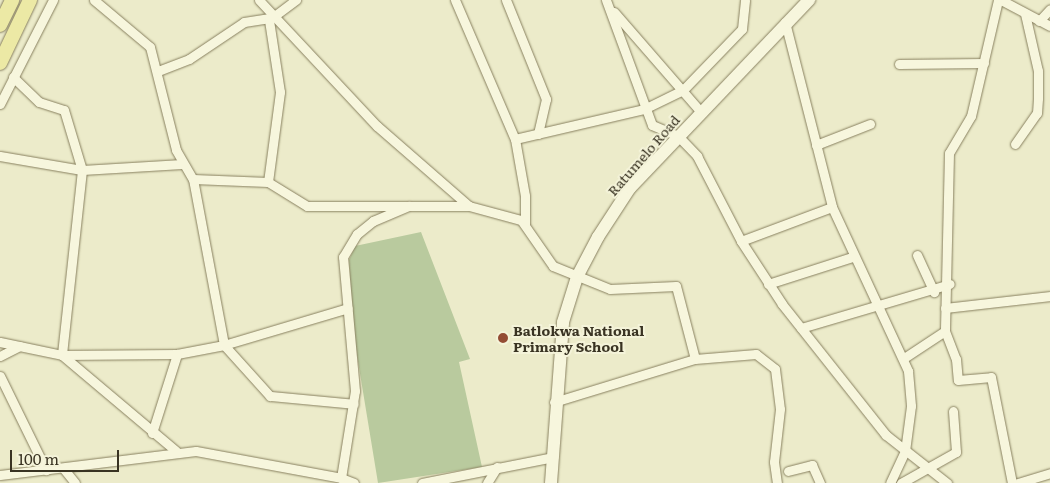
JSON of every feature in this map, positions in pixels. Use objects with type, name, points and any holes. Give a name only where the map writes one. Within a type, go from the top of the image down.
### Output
[{"type":"main road","points":[[0,26],[12,0]]},
{"type":"main road","points":[[0,63],[30,0]]},
{"type":"street","points":[[0,104],[54,0]]},
{"type":"street","points":[[94,0],[148,44],[158,72],[182,164],[194,179],[224,345],[270,396],[354,404]]},
{"type":"street","points":[[259,0],[377,126],[469,206]]},
{"type":"street","points":[[158,72],[189,60],[244,22],[272,16],[296,0]]},
{"type":"street","points":[[455,0],[515,139],[525,196],[525,224]]},
{"type":"street","points":[[506,0],[546,99],[538,134]]},
{"type":"street","points":[[515,139],[644,109],[683,90],[742,29],[745,0]]},
{"type":"street","name":"Ratumelo Road","points":[[551,483],[554,402],[563,322],[577,278],[630,188],[785,22],[809,0]]},
{"type":"street","points":[[1012,483],[991,377],[958,380],[956,359],[945,331],[945,308],[950,284],[949,153],[971,116],[1000,0],[1039,22],[1050,26]]},
{"type":"street","points":[[608,4],[701,112]]},
{"type":"street","points":[[608,4],[644,109],[654,126],[678,136],[710,175],[741,241],[768,284],[886,435],[947,483]]},
{"type":"street","points":[[1039,22],[1050,9]]},
{"type":"street","points":[[1015,144],[1037,113],[1038,71],[1026,14]]},
{"type":"street","points":[[268,182],[280,92],[272,16]]},
{"type":"street","points":[[785,22],[832,207],[875,308],[904,358],[912,395],[905,451],[890,483]]},
{"type":"street","points":[[899,64],[984,63]]},
{"type":"street","points":[[13,77],[39,102],[64,110],[82,170],[62,355]]},
{"type":"street","points":[[816,145],[870,124]]},
{"type":"street","points":[[0,156],[82,170],[182,164]]},
{"type":"street","points":[[194,179],[268,182],[307,206],[469,206],[514,216],[525,224],[553,266],[577,278],[619,291],[676,286],[695,359]]},
{"type":"street","points":[[340,478],[354,404],[348,308],[343,264],[352,241],[379,216],[409,206]]},
{"type":"street","points":[[741,241],[832,207]]},
{"type":"street","points":[[917,255],[934,292]]},
{"type":"street","points":[[768,284],[852,256]]},
{"type":"street","points":[[801,328],[934,292],[950,284]]},
{"type":"street","points":[[945,308],[1050,296]]},
{"type":"street","points":[[0,342],[62,355],[176,354],[224,345],[348,308]]},
{"type":"street","points":[[904,358],[945,331]]},
{"type":"street","points":[[0,356],[20,346]]},
{"type":"street","points":[[152,433],[176,354]]},
{"type":"street","points":[[554,402],[695,359],[756,354],[772,362],[780,409],[774,462],[777,483]]},
{"type":"street","points":[[62,355],[152,433],[176,451]]},
{"type":"street","points":[[0,376],[46,470]]},
{"type":"street","points":[[901,483],[929,470],[958,447],[953,411]]},
{"type":"street","points":[[0,475],[63,468],[176,451],[196,451],[340,478],[354,483]]},
{"type":"street","points":[[422,483],[553,457]]},
{"type":"street","points":[[788,471],[812,465],[820,483]]},
{"type":"street","points":[[487,483],[497,467]]},
{"type":"street","points":[[63,468],[75,483]]},
{"type":"street","points":[[1018,483],[1050,473]]},
{"type":"green space","points":[[421,232],[470,359],[459,362],[482,467],[378,483],[353,331],[349,260],[355,246]]},
{"type":"place","name":"Batlokwa National Primary School","points":[[503,338]]}]
